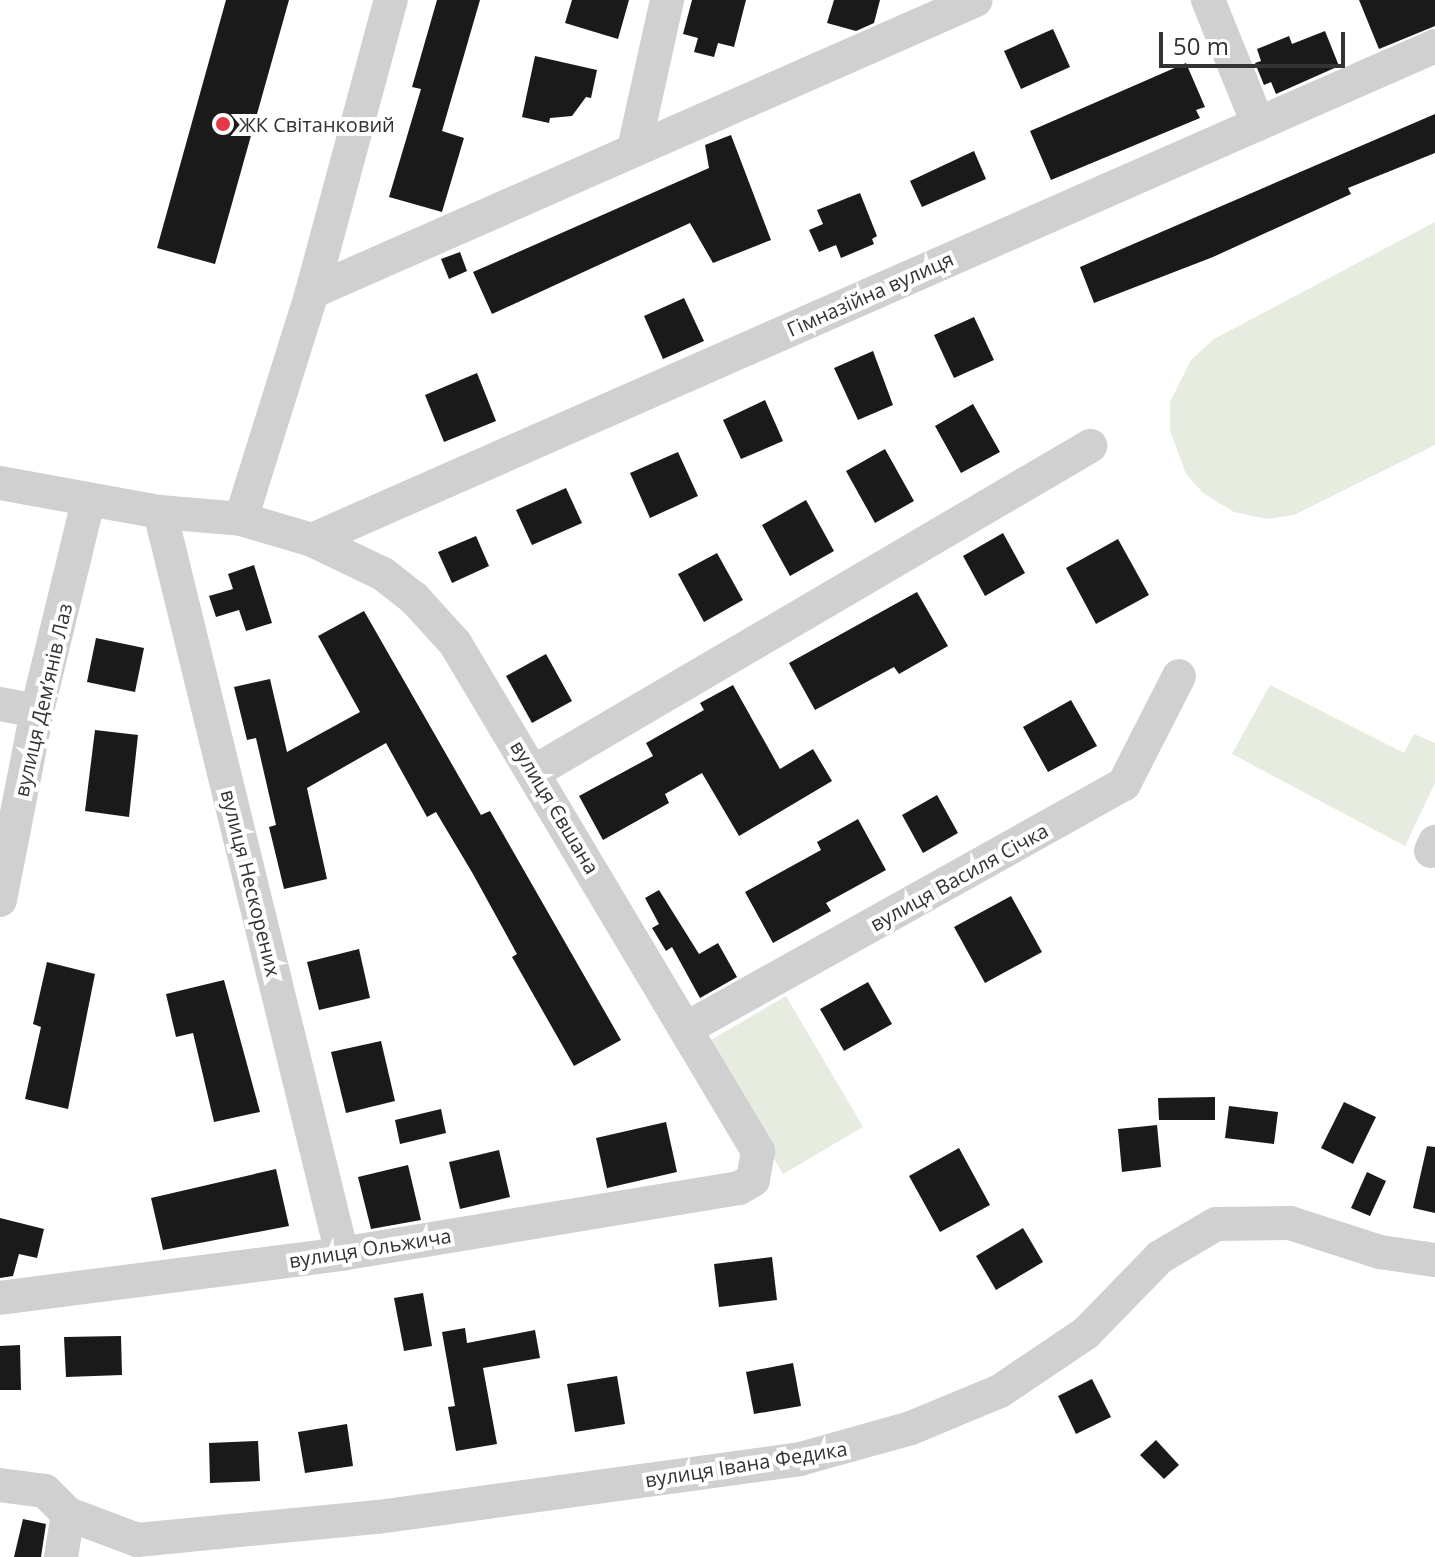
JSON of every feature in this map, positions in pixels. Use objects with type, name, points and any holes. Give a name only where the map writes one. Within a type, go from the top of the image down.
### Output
[{"type":"street","points":[[241,519],[312,292],[391,0]]},
{"type":"street","points":[[634,149],[667,0]]},
{"type":"street","points":[[312,292],[976,0]]},
{"type":"street","points":[[1208,0],[1258,124]]},
{"type":"street","name":"Гімназійна вулиця","points":[[312,540],[1432,47]]},
{"type":"street","points":[[534,772],[1090,446]]},
{"type":"street","name":"вулиця Євшана","points":[[0,483],[160,512],[241,519],[312,540],[383,574],[414,598],[455,643],[758,1151],[753,1180],[739,1188]]},
{"type":"street","name":"вулиця Демʼянів Лаз","points":[[0,900],[37,711],[88,501]]},
{"type":"street","name":"вулиця Нескорених","points":[[160,512],[342,1254]]},
{"type":"street","name":"вулиця Василя Січка","points":[[687,1028],[1124,784],[1179,676]]},
{"type":"street","points":[[0,704],[37,711]]},
{"type":"street","name":"вулиця Ольжича","points":[[0,1298],[342,1254],[739,1188]]},
{"type":"street","name":"вулиця Івана Федика","points":[[0,1485],[45,1491],[68,1514],[137,1540],[378,1517],[800,1459],[911,1428],[1011,1385],[1086,1333],[1160,1257],[1216,1224],[1290,1223],[1380,1252],[1435,1260]]},
{"type":"street","points":[[61,1557],[68,1514]]},
{"type":"shaded area","points":[[1435,222],[1435,445],[1294,515],[1267,519],[1234,512],[1203,493],[1186,474],[1170,430],[1170,402],[1191,360],[1214,339]]},
{"type":"shaded area","points":[[1270,685],[1404,753],[1414,734],[1435,743],[1435,783],[1405,846],[1232,754]]},
{"type":"shaded area","points":[[786,996],[863,1127],[783,1174],[706,1043]]},
{"type":"building","name":"ЖК Світанковий","points":[[226,0],[289,0],[215,264],[157,248]]},
{"type":"building","points":[[437,0],[480,0],[442,131],[464,138],[442,212],[389,197],[421,89],[412,87]]},
{"type":"building","points":[[572,0],[629,0],[618,39],[565,23]]},
{"type":"building","points":[[692,0],[746,0],[734,47],[718,43],[714,57],[694,52],[698,38],[683,34]]},
{"type":"building","points":[[834,0],[880,0],[874,23],[856,31],[827,23]]},
{"type":"building","points":[[1359,0],[1435,0],[1435,26],[1379,49]]},
{"type":"building","points":[[1053,29],[1070,67],[1021,89],[1004,51]]},
{"type":"building","points":[[1325,31],[1339,66],[1276,94],[1271,82],[1264,85],[1255,63],[1261,61],[1257,49],[1289,36],[1292,44]]},
{"type":"building","points":[[535,56],[597,70],[591,98],[586,97],[572,116],[550,118],[549,123],[522,117]]},
{"type":"building","points":[[1186,63],[1205,107],[1196,110],[1200,118],[1051,180],[1030,131]]},
{"type":"building","points":[[1435,114],[1435,153],[1348,188],[1351,194],[1213,257],[1094,303],[1080,267]]},
{"type":"building","points":[[731,135],[771,240],[713,263],[690,223],[492,314],[473,272],[709,168],[705,145]]},
{"type":"building","points":[[974,151],[986,179],[922,207],[910,181]]},
{"type":"building","points":[[860,193],[877,236],[872,239],[874,244],[841,258],[836,245],[819,252],[809,230],[823,224],[817,210]]},
{"type":"building","points":[[460,252],[467,271],[449,279],[441,259]]},
{"type":"building","points":[[684,298],[704,341],[663,359],[644,316]]},
{"type":"building","points":[[974,317],[994,360],[954,378],[934,335]]},
{"type":"building","points":[[873,351],[893,405],[858,420],[834,368]]},
{"type":"building","points":[[477,373],[496,421],[444,442],[425,395]]},
{"type":"building","points":[[765,400],[783,441],[741,459],[723,420]]},
{"type":"building","points":[[973,404],[1000,452],[961,473],[935,426]]},
{"type":"building","points":[[885,449],[914,501],[875,523],[846,471]]},
{"type":"building","points":[[678,452],[698,496],[650,518],[630,473]]},
{"type":"building","points":[[566,488],[582,523],[532,545],[516,510]]},
{"type":"building","points":[[806,500],[834,551],[790,576],[762,525]]},
{"type":"building","points":[[1003,533],[1025,573],[985,596],[963,556]]},
{"type":"building","points":[[476,536],[489,566],[452,583],[438,552]]},
{"type":"building","points":[[1118,539],[1149,595],[1096,624],[1066,568]]},
{"type":"building","points":[[717,553],[743,600],[704,622],[678,574]]},
{"type":"building","points":[[254,565],[272,623],[246,631],[239,610],[216,617],[209,596],[233,589],[228,574]]},
{"type":"building","points":[[917,592],[948,646],[899,674],[894,667],[815,710],[789,663]]},
{"type":"building","points":[[364,611],[481,815],[490,811],[621,1040],[574,1066],[512,957],[517,954],[473,874],[436,812],[427,817],[386,743],[307,788],[327,879],[284,889],[269,827],[276,825],[256,738],[247,740],[234,687],[270,679],[287,752],[360,712],[318,636]]},
{"type":"building","points":[[96,638],[144,648],[135,692],[87,682]]},
{"type":"building","points":[[546,654],[572,701],[532,723],[506,676]]},
{"type":"building","points":[[733,685],[780,769],[813,749],[832,781],[739,836],[702,773],[665,794],[669,803],[603,840],[579,796],[653,756],[646,743],[704,710],[700,703]]},
{"type":"building","points":[[1071,700],[1097,746],[1048,772],[1023,727]]},
{"type":"building","points":[[95,730],[138,735],[129,817],[85,811]]},
{"type":"building","points":[[937,795],[958,833],[923,853],[902,815]]},
{"type":"building","points":[[858,819],[886,870],[826,903],[831,911],[773,943],[745,892],[821,850],[817,842]]},
{"type":"building","points":[[659,890],[699,954],[718,943],[737,977],[700,998],[672,947],[666,951],[652,928],[659,924],[645,898]]},
{"type":"building","points":[[1011,896],[1042,952],[985,983],[954,927]]},
{"type":"building","points":[[359,949],[370,998],[319,1010],[307,962]]},
{"type":"building","points":[[47,962],[95,974],[68,1109],[25,1099],[41,1027],[33,1024]]},
{"type":"building","points":[[224,980],[260,1112],[214,1122],[193,1033],[176,1037],[166,994]]},
{"type":"building","points":[[868,982],[892,1024],[844,1051],[820,1009]]},
{"type":"building","points":[[381,1041],[395,1101],[346,1113],[331,1052]]},
{"type":"building","points":[[1215,1097],[1215,1120],[1159,1120],[1158,1098]]},
{"type":"building","points":[[1344,1102],[1376,1117],[1353,1164],[1321,1148]]},
{"type":"building","points":[[1229,1106],[1278,1112],[1274,1144],[1225,1138]]},
{"type":"building","points":[[441,1109],[446,1133],[400,1144],[395,1120]]},
{"type":"building","points":[[666,1122],[677,1172],[607,1188],[596,1138]]},
{"type":"building","points":[[1157,1125],[1161,1167],[1122,1172],[1118,1129]]},
{"type":"building","points":[[1427,1146],[1435,1147],[1435,1213],[1413,1208]]},
{"type":"building","points":[[959,1148],[990,1205],[940,1232],[909,1176]]},
{"type":"building","points":[[499,1150],[510,1197],[460,1209],[449,1162]]},
{"type":"building","points":[[408,1165],[421,1220],[371,1229],[358,1177]]},
{"type":"building","points":[[276,1169],[289,1226],[163,1250],[151,1198]]},
{"type":"building","points":[[1367,1172],[1386,1181],[1370,1216],[1351,1208]]},
{"type":"building","points":[[0,1218],[44,1229],[37,1258],[19,1254],[13,1276],[0,1278]]},
{"type":"building","points":[[1023,1228],[1043,1262],[996,1290],[976,1256]]},
{"type":"building","points":[[772,1257],[777,1300],[719,1307],[714,1264]]},
{"type":"building","points":[[423,1293],[432,1346],[404,1351],[394,1298]]},
{"type":"building","points":[[465,1328],[467,1343],[535,1330],[540,1358],[483,1368],[497,1444],[456,1451],[448,1407],[455,1406],[442,1332]]},
{"type":"building","points":[[121,1336],[122,1375],[66,1377],[64,1337]]},
{"type":"building","points":[[20,1345],[21,1390],[0,1390],[0,1346]]},
{"type":"building","points":[[793,1363],[801,1406],[754,1414],[746,1372]]},
{"type":"building","points":[[617,1376],[625,1424],[575,1432],[567,1384]]},
{"type":"building","points":[[1092,1379],[1111,1417],[1076,1434],[1058,1396]]},
{"type":"building","points":[[347,1424],[353,1466],[305,1473],[298,1432]]},
{"type":"building","points":[[1156,1440],[1179,1465],[1164,1479],[1140,1455]]},
{"type":"building","points":[[258,1441],[260,1481],[210,1483],[209,1443]]},
{"type":"building","points":[[23,1519],[46,1524],[41,1557],[14,1557]]},
{"type":"place","name":"ЖК Світанковий","points":[[223,124]]}]
